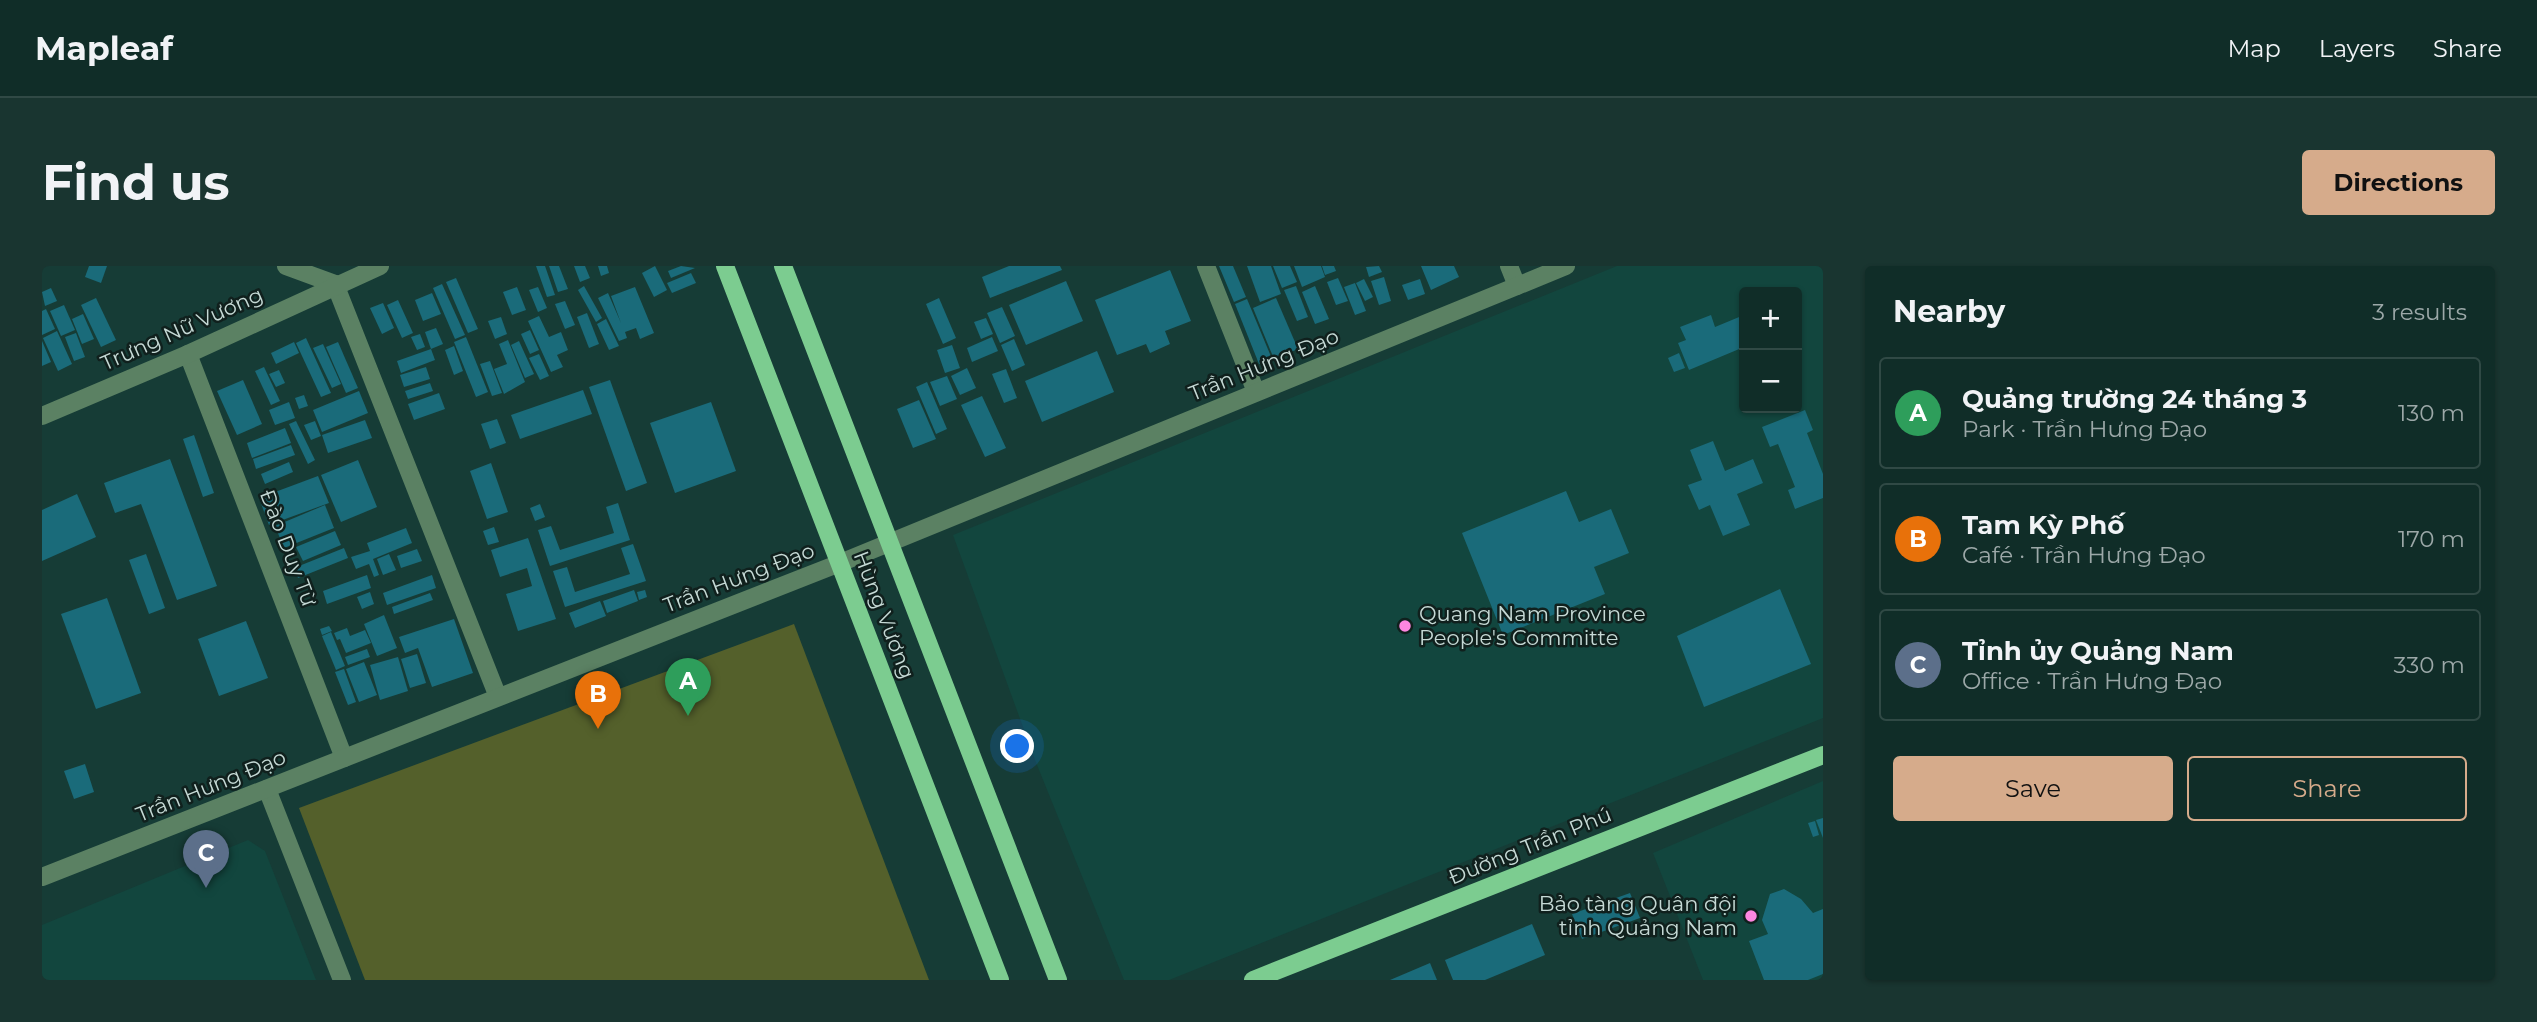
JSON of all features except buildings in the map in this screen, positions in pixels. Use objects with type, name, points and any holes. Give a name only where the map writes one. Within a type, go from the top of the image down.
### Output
[{"type":"main road","name":"Hùng Vương","points":[[725,266],[1000,980]]},
{"type":"main road","name":"Hùng Vương","points":[[783,266],[1058,980]]},
{"type":"main road","name":"Đường Trần Phú","points":[[1253,980],[1823,755]]},
{"type":"street","points":[[286,266],[335,284],[498,697]]},
{"type":"street","name":"Trưng Nữ Vương","points":[[42,416],[188,354],[335,284],[380,266]]},
{"type":"street","points":[[1206,266],[1256,393]]},
{"type":"street","points":[[1509,266],[1517,286]]},
{"type":"street","name":"Trần Hưng Đạo","points":[[42,877],[890,543],[1566,266]]},
{"type":"street","name":"Đào Duy Từ","points":[[188,354],[344,758]]},
{"type":"street","points":[[267,789],[342,980]]},
{"type":"shaded area","name":"Quang Nam Province People's Committe","points":[[1617,266],[1823,266],[1823,718],[1169,980],[1124,980],[1035,760],[953,535]]},
{"type":"shaded area","points":[[794,624],[929,980],[365,980],[299,808]]},
{"type":"shaded area","name":"Bảo tàng Quân đội tỉnh Quảng Nam","points":[[1823,781],[1823,980],[1703,980],[1653,853]]},
{"type":"shaded area","points":[[248,840],[265,851],[316,980],[42,980],[42,925]]},
{"type":"place","name":"Quang Nam Province People's Committe","points":[[1405,626]]},
{"type":"place","name":"Quảng trường 24 tháng 3","points":[[688,716]]},
{"type":"place","name":"Tam Kỳ Phố","points":[[598,729]]},
{"type":"place","name":"Tỉnh ủy Quảng Nam","points":[[206,888]]},
{"type":"place","name":"Bảo tàng Quân đội tỉnh Quảng Nam","points":[[1751,916]]}]
